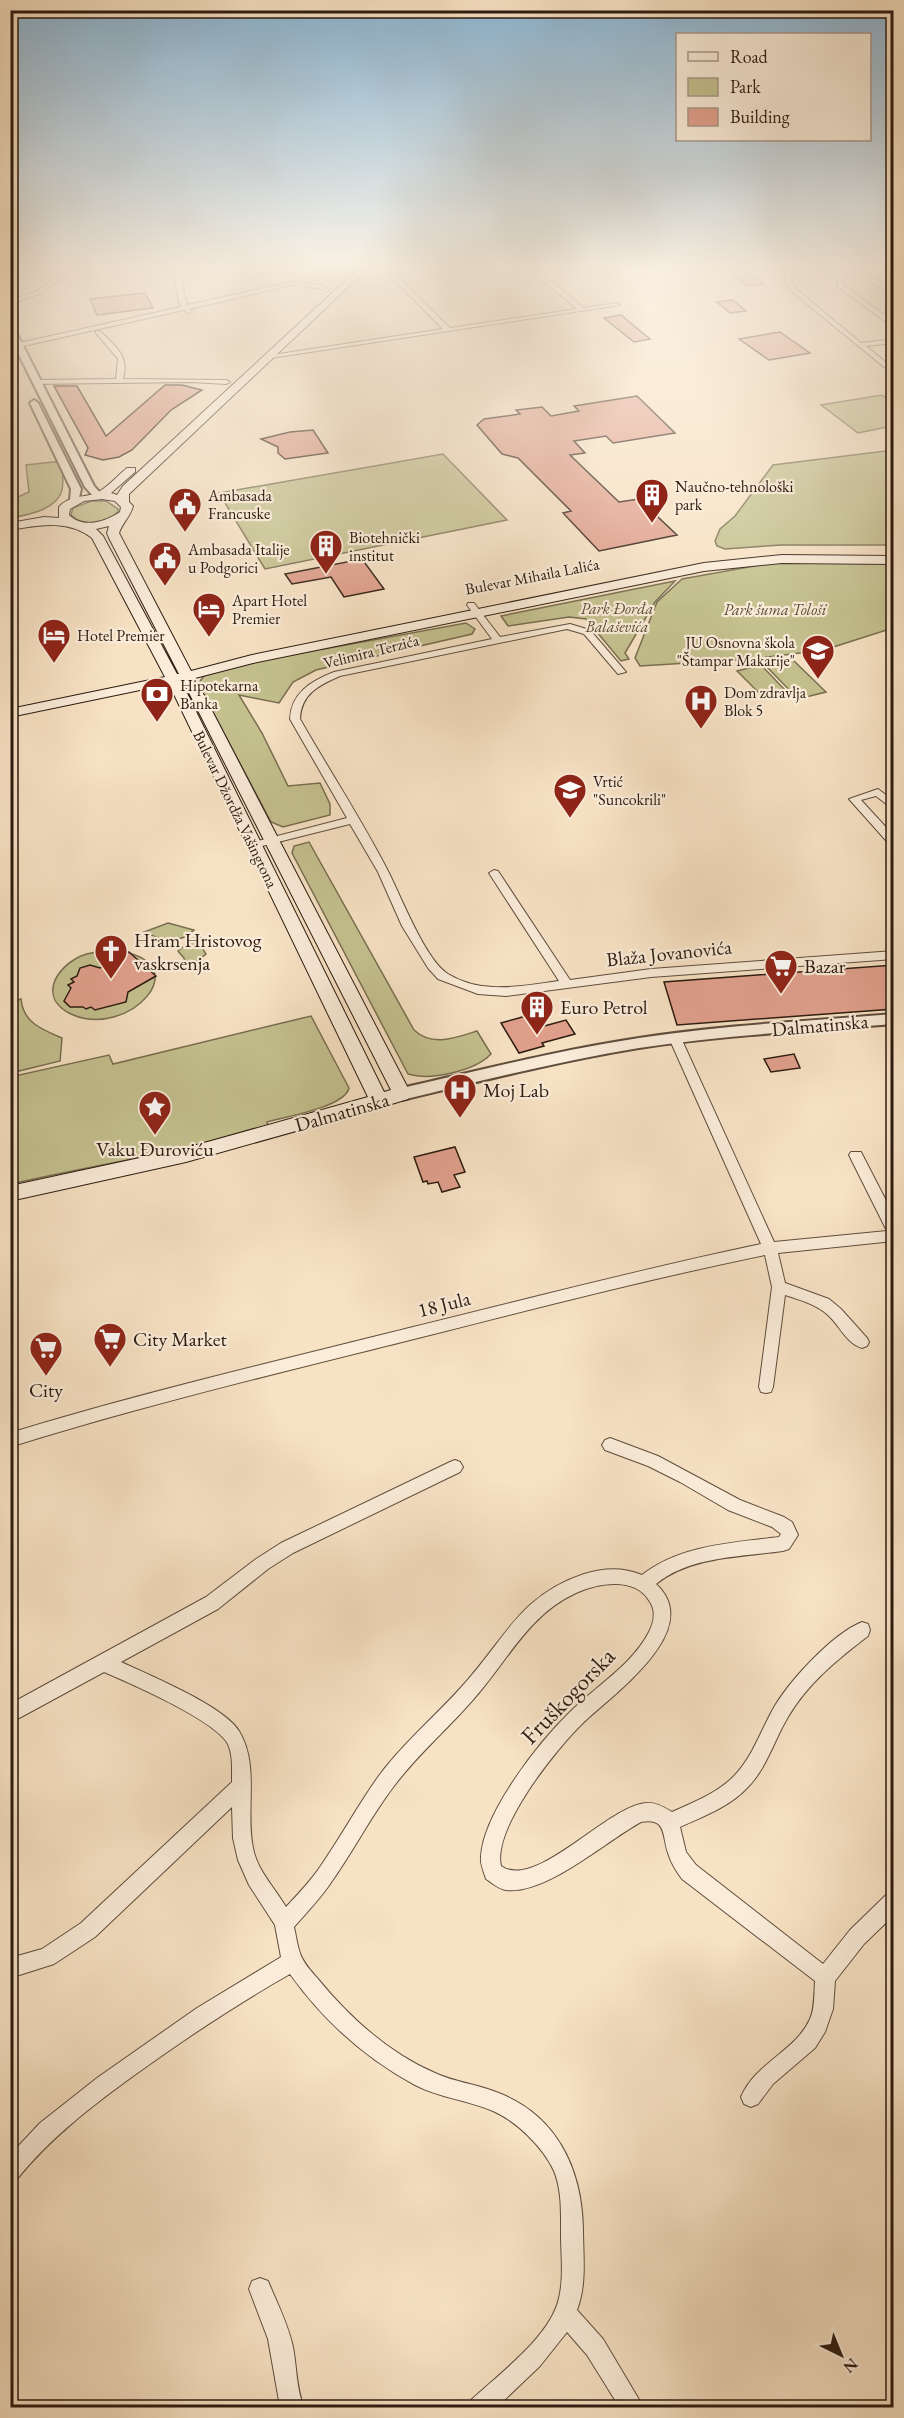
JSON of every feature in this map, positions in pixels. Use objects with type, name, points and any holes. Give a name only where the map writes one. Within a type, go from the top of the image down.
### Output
[{"type":"main road","points":[[99,496],[224,384]]},
{"type":"main road","points":[[10,521],[63,510],[75,500],[99,496],[123,502],[123,494],[127,488],[238,384]]},
{"type":"main road","name":"Bulevar Džordža Vašingtona","points":[[123,502],[127,506],[126,512],[118,519],[113,533],[115,538],[254,845],[380,1101]]},
{"type":"main road","name":"Bulevar Džordža Vašingtona","points":[[63,510],[63,516],[97,536],[177,672],[274,841],[402,1094]]},
{"type":"main road","points":[[10,526],[44,521],[97,525],[118,519]]},
{"type":"main road","name":"Bulevar Mihaila Lalića","points":[[177,672],[737,554],[894,551]]},
{"type":"main road","name":"Bulevar Mihaila Lalića","points":[[475,609],[725,564],[782,559],[894,560]]},
{"type":"main road","points":[[10,700],[177,672]]},
{"type":"main road","points":[[10,713],[177,672]]},
{"type":"main road","name":"Dalmatinska","points":[[10,1194],[186,1155],[402,1094]]},
{"type":"street","points":[[37,384],[90,487],[99,496]]},
{"type":"street","points":[[30,394],[76,489],[75,500]]},
{"type":"street","points":[[475,609],[497,639]]},
{"type":"street","name":"Velimira Terzića","points":[[451,980],[435,970],[412,934],[382,872],[295,719],[294,710],[302,695],[315,683],[337,674],[567,626],[579,628],[586,633],[621,672]]},
{"type":"street","points":[[894,807],[878,792],[854,799],[894,843]]},
{"type":"street","points":[[254,845],[352,820]]},
{"type":"street","points":[[494,873],[567,984]]},
{"type":"street","name":"Blaža Jovanovića","points":[[451,980],[478,990],[491,992],[725,966],[894,955]]},
{"type":"street","name":"Dalmatinska","points":[[402,1094],[514,1066],[675,1038],[894,1019]]},
{"type":"street","points":[[675,1038],[770,1248],[779,1287],[766,1387]]},
{"type":"street","points":[[856,1155],[894,1231]]},
{"type":"street","name":"18 Jula","points":[[10,1440],[65,1423],[594,1288],[770,1248],[894,1236]]},
{"type":"street","points":[[779,1287],[825,1304],[862,1342]]},
{"type":"street","points":[[284,1924],[325,1876],[389,1776],[470,1691],[523,1621],[542,1604],[559,1593],[592,1579],[616,1575],[632,1577],[645,1583],[654,1573],[680,1561],[783,1544],[790,1535],[786,1527],[778,1522],[734,1505],[686,1477],[610,1445]]},
{"type":"street","points":[[10,1714],[212,1603],[262,1564],[287,1548],[455,1467]]},
{"type":"street","name":"Fruškogorska","points":[[645,1583],[660,1602],[663,1614],[662,1627],[652,1643],[634,1663],[564,1729],[542,1756],[503,1817],[491,1846],[488,1861],[499,1878],[514,1882],[574,1856],[638,1813],[651,1811],[662,1814],[670,1822]]},
{"type":"street","points":[[825,1977],[721,1899],[689,1872],[679,1859],[670,1822],[730,1793],[743,1780],[800,1683],[815,1667],[862,1630]]},
{"type":"street","points":[[104,1663],[130,1673],[220,1724],[231,1734],[239,1752],[242,1786],[241,1828],[244,1851],[251,1872],[284,1924],[292,1962],[326,2005],[346,2025],[425,2079],[498,2103],[521,2116],[554,2152],[564,2170],[572,2212],[571,2291],[565,2313],[543,2345],[484,2406]]},
{"type":"street","points":[[10,1968],[47,1957],[88,1930],[242,1786]]},
{"type":"street","points":[[751,2097],[766,2077],[808,2041],[818,2025],[823,2009],[825,1977],[857,1937],[894,1901]]},
{"type":"street","points":[[10,2172],[57,2119],[188,2025],[292,1962]]},
{"type":"street","points":[[260,2289],[276,2327],[283,2356],[286,2391],[293,2408]]},
{"type":"street","points":[[565,2313],[595,2347],[633,2408]]},
{"type":"green space","points":[[882,395],[893,403],[893,426],[858,433],[821,405]]},
{"type":"green space","name":"Park šuma Tološi","points":[[893,450],[893,545],[781,545],[725,549],[717,546],[715,541],[720,529],[735,516],[773,465]]},
{"type":"green space","points":[[443,454],[507,520],[265,569],[219,493]]},
{"type":"green space","points":[[62,461],[63,479],[59,497],[48,507],[11,518],[11,500],[29,492],[26,465]]},
{"type":"green space","points":[[91,501],[106,501],[118,509],[118,512],[107,519],[94,522],[82,521],[71,515],[73,508]]},
{"type":"green space","name":"Park šuma Tološi","points":[[771,563],[893,563],[893,628],[824,650],[753,659],[640,666],[635,658],[657,602],[682,579]]},
{"type":"green space","name":"Park Đorđa Balaševića","points":[[675,581],[655,602],[625,653],[629,659],[621,661],[586,619],[569,617],[508,626],[501,616]]},
{"type":"green space","points":[[466,623],[475,629],[472,634],[316,670],[293,682],[279,703],[239,695],[262,733],[288,786],[320,783],[330,804],[330,815],[283,827],[271,822],[198,684],[203,677],[215,669]]},
{"type":"green space","points":[[793,660],[826,692],[798,699],[766,666]]},
{"type":"green space","points":[[761,665],[785,690],[761,695],[737,671]]},
{"type":"green space","points":[[309,842],[414,1030],[436,1040],[477,1031],[491,1054],[484,1060],[452,1073],[428,1076],[408,1074],[292,853],[294,846]]},
{"type":"green space","points":[[168,923],[194,930],[185,937],[167,942],[144,932]]},
{"type":"green space","points":[[197,936],[203,939],[201,946],[206,954],[187,969],[184,958],[178,951]]},
{"type":"green space","points":[[112,950],[139,957],[152,968],[154,982],[147,996],[133,1008],[114,1017],[93,1019],[71,1014],[61,1007],[55,1000],[53,992],[58,975],[64,968],[81,956]]},
{"type":"green space","points":[[21,999],[30,1020],[62,1038],[60,1061],[11,1073],[11,1002]]},
{"type":"green space","points":[[311,1016],[349,1088],[345,1095],[337,1101],[267,1122],[269,1128],[173,1151],[11,1184],[10,1077],[109,1055],[113,1064]]},
{"type":"building","points":[[165,385],[182,385],[202,390],[171,410],[132,450],[119,457],[103,460],[85,455],[88,448],[54,386],[77,386],[106,436]]},
{"type":"building","points":[[637,396],[675,433],[613,443],[606,436],[574,441],[585,453],[570,455],[619,502],[639,499],[677,535],[599,551],[563,513],[571,511],[518,458],[502,454],[477,425],[484,419],[520,414],[516,410],[542,407],[551,416],[579,411],[574,406]]},
{"type":"building","points":[[313,430],[328,453],[285,459],[278,453],[278,447],[261,439],[290,432]]},
{"type":"building","name":"Biotehnički institut","points":[[362,559],[384,589],[344,597],[331,577],[292,584],[285,574]]},
{"type":"building","name":"Hram Hristovog vaskrsenja","points":[[129,952],[156,976],[128,992],[126,1002],[95,1010],[91,1007],[86,1009],[70,1007],[64,1001],[71,988],[68,985],[74,982],[71,979],[77,976],[80,968],[90,965],[100,968]]},
{"type":"building","name":"Bazar","points":[[894,965],[894,1009],[677,1025],[664,982]]},
{"type":"building","name":"Euro Petrol","points":[[526,1016],[533,1029],[566,1020],[575,1034],[542,1043],[544,1046],[519,1053],[501,1023]]},
{"type":"building","points":[[794,1054],[800,1068],[771,1072],[764,1059]]},
{"type":"building","points":[[455,1147],[465,1172],[454,1175],[460,1187],[442,1192],[438,1182],[428,1184],[427,1181],[423,1182],[414,1157]]},
{"type":"place","name":"Naučno-tehnološki park","points":[[652,524]]},
{"type":"place","name":"Ambasada Francuske","points":[[185,533]]},
{"type":"place","name":"Biotehnički institut","points":[[326,575]]},
{"type":"place","name":"Ambasada Italije u Podgorici","points":[[165,587]]},
{"type":"place","name":"Apart Hotel Premier","points":[[209,638]]},
{"type":"place","name":"Hotel Premier","points":[[54,664]]},
{"type":"place","name":"JU Osnovna škola \"Štampar Makarije\"","points":[[818,680]]},
{"type":"place","name":"Hipotekarna Banka","points":[[157,723]]},
{"type":"place","name":"Dom zdravlja Blok 5","points":[[701,730]]},
{"type":"place","name":"Vrtić \"Suncokrili\"","points":[[570,819]]},
{"type":"place","name":"Hram Hristovog vaskrsenja","points":[[111,980]]},
{"type":"place","name":"Bazar","points":[[781,995]]},
{"type":"place","name":"Euro Petrol","points":[[537,1036]]},
{"type":"place","name":"Moj Lab","points":[[460,1119]]},
{"type":"place","name":"Vaku Đuroviću","points":[[155,1136]]},
{"type":"place","name":"City Market","points":[[110,1368]]},
{"type":"place","name":"City","points":[[46,1377]]}]
